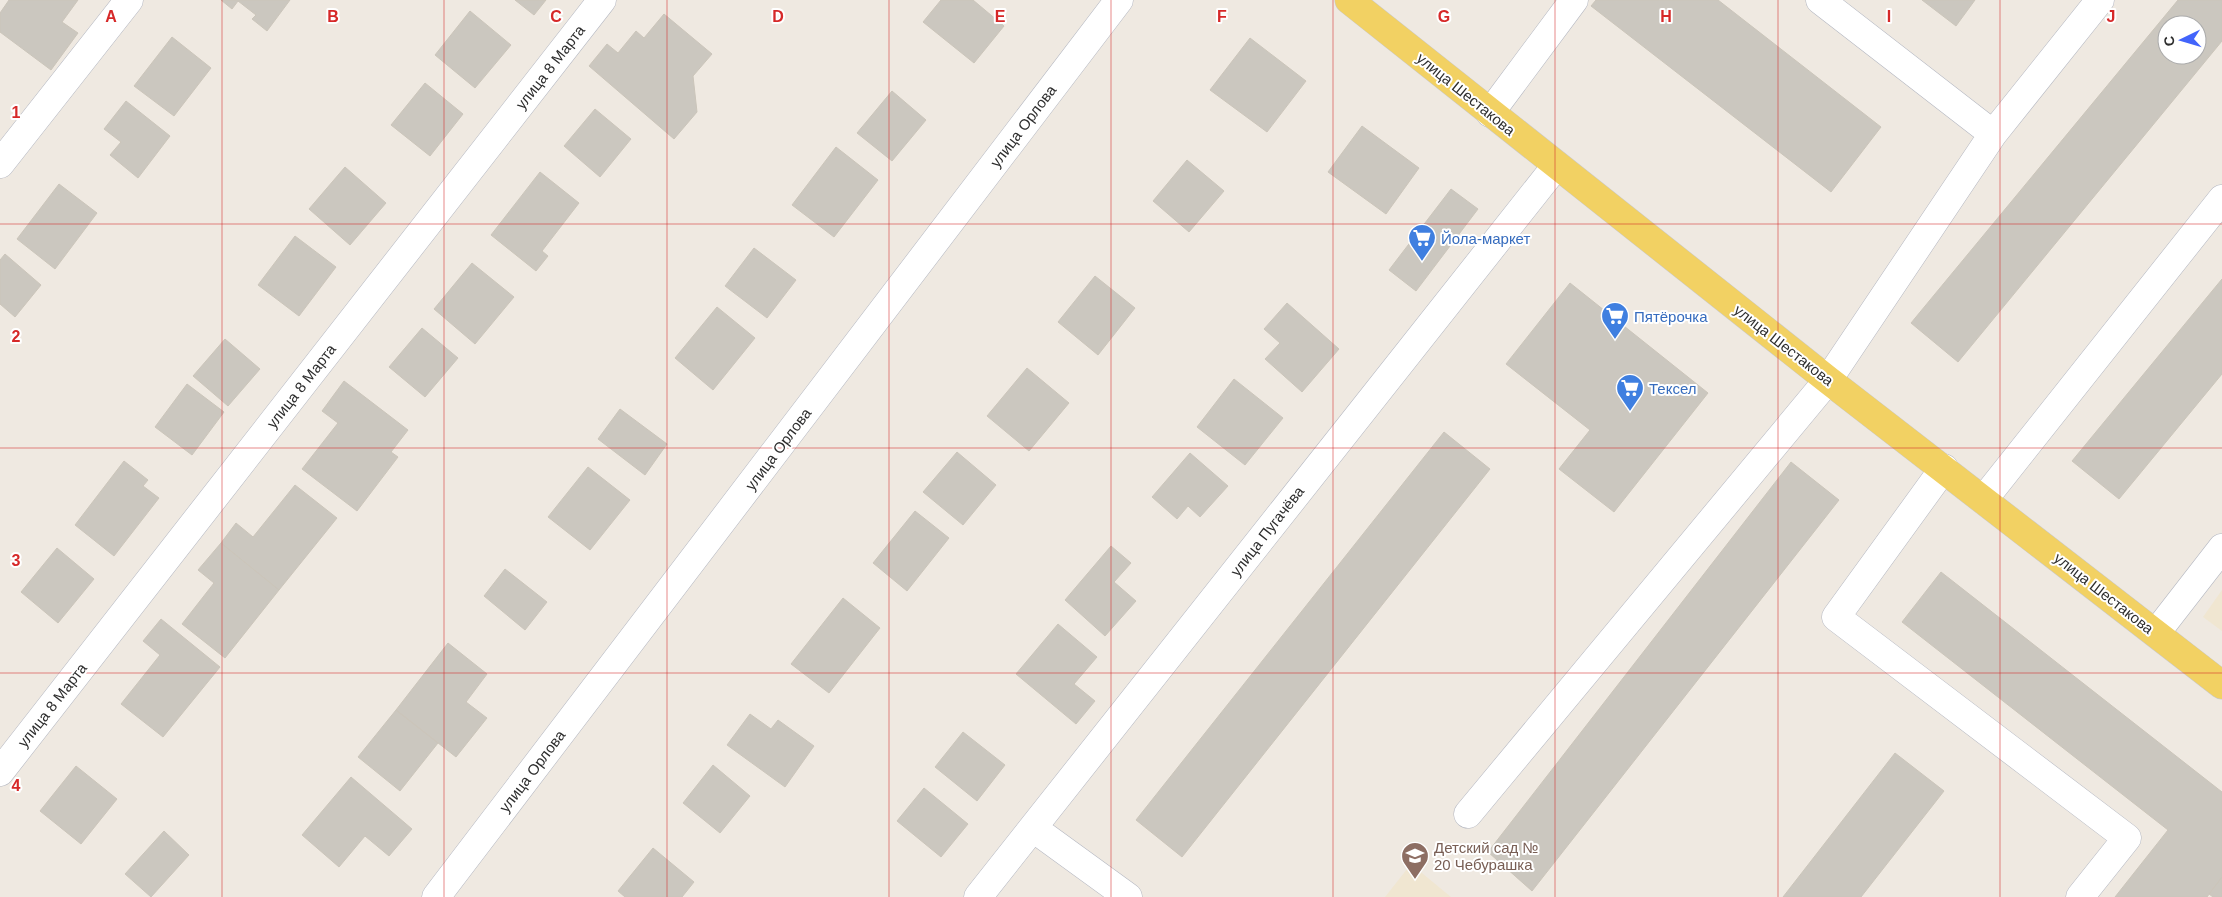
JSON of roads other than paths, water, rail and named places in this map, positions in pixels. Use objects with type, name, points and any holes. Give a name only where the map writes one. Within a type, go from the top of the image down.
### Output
[{"type":"main road","name":"улица Шестакова","points":[[1349,0],[1828,380],[2222,685]]},
{"type":"street","points":[[0,164],[129,0]]},
{"type":"street","name":"улица 8 Марта","points":[[0,772],[602,0]]},
{"type":"street","name":"улица Орлова","points":[[436,897],[1119,0]]},
{"type":"street","points":[[1490,113],[1574,0]]},
{"type":"street","points":[[1468,814],[1828,380],[1993,134],[2100,0]]},
{"type":"street","points":[[1825,1],[1993,134]]},
{"type":"street","name":"улица Пугачёва","points":[[978,897],[1556,166]]},
{"type":"street","points":[[1984,499],[2222,198]]},
{"type":"street","points":[[1944,468],[1836,617],[2127,838],[2080,897]]},
{"type":"street","points":[[2156,633],[2222,548]]},
{"type":"street","points":[[1033,828],[1128,897]]},
{"type":"place","name":"Йола-маркет","points":[[1422,262]]},
{"type":"place","name":"Пятёрочка","points":[[1615,340]]},
{"type":"place","name":"Тексел","points":[[1630,412]]},
{"type":"place","name":"Детский сад № 20 Чебурашка","points":[[1415,880]]}]
